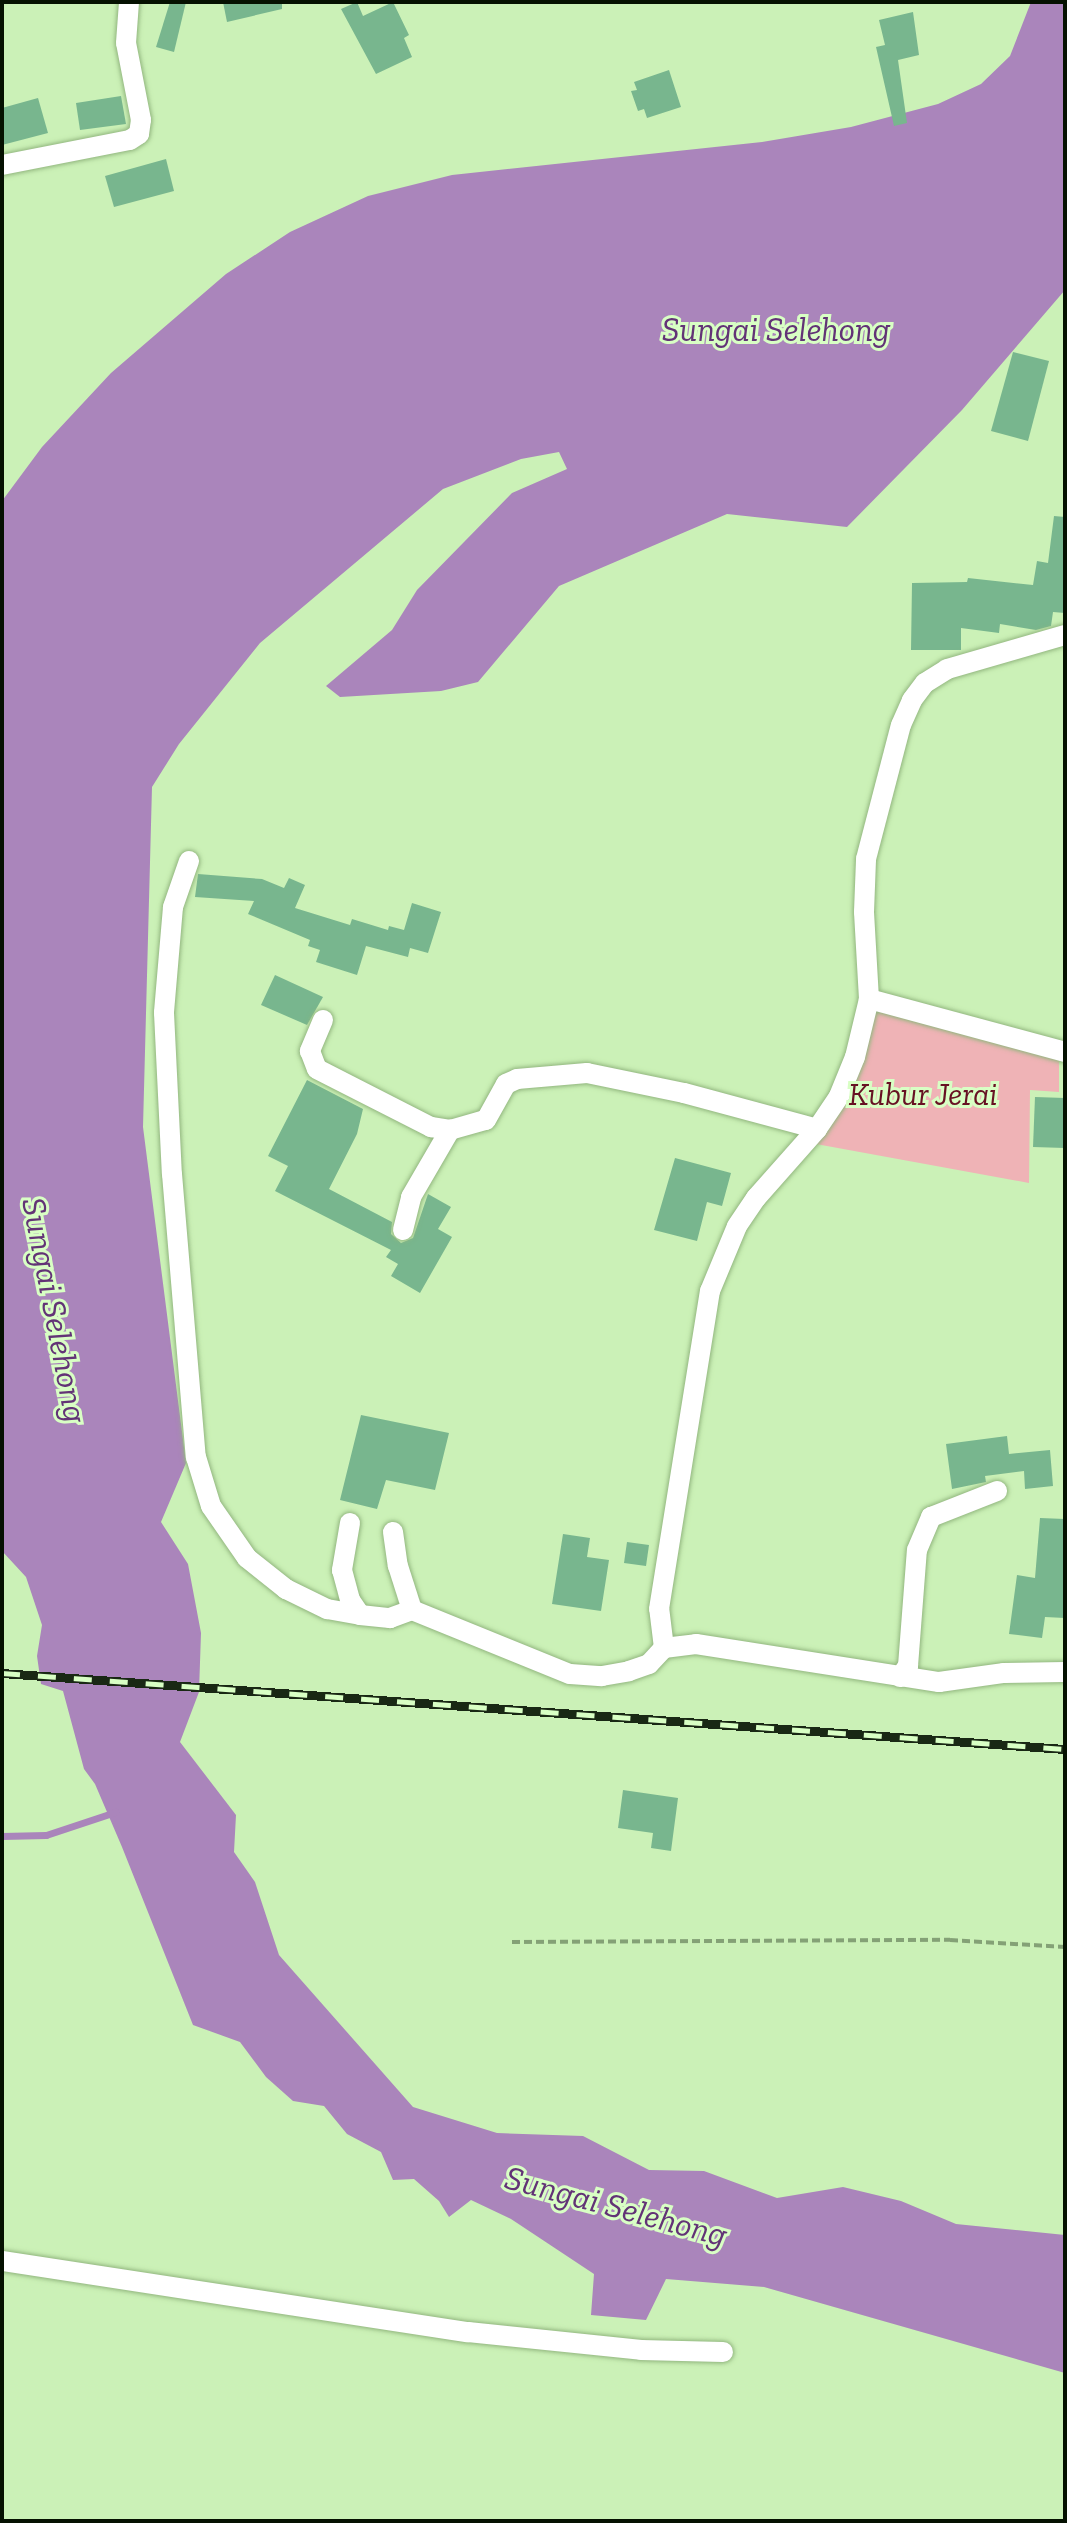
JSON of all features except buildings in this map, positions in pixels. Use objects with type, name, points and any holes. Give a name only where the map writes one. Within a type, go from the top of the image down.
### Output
[{"type":"street","points":[[2,165],[130,140],[139,134],[141,120],[126,43],[129,2]]},
{"type":"street","points":[[664,1648],[659,1609],[710,1291],[737,1226],[817,1129],[839,1096],[855,1057],[869,999],[864,912],[866,859],[892,753],[912,700],[925,683],[947,669],[1065,635]]},
{"type":"street","points":[[189,861],[173,907],[164,1013],[172,1174],[196,1457],[211,1506],[247,1558],[286,1589],[327,1609],[390,1618],[412,1610],[570,1674],[602,1676],[629,1671],[649,1664],[664,1648],[696,1644],[939,1682],[1004,1673],[1065,1672]]},
{"type":"street","points":[[869,999],[1065,1052]]},
{"type":"street","points":[[323,1020],[310,1051],[317,1069],[431,1127],[450,1130],[486,1120],[506,1084],[517,1079],[587,1073],[671,1090],[817,1129]]},
{"type":"street","points":[[403,1230],[411,1197],[450,1130]]},
{"type":"street","points":[[900,1677],[908,1666],[917,1550],[931,1517],[997,1491]]},
{"type":"street","points":[[350,1523],[342,1570],[350,1600],[360,1615]]},
{"type":"street","points":[[393,1532],[398,1566],[412,1610]]},
{"type":"street","points":[[2,2261],[468,2332],[641,2350],[723,2352]]},
{"type":"path","points":[[512,1942],[950,1940],[1065,1947]]},
{"type":"green space","name":"Kubur Jerai","points":[[875,1010],[1059,1056],[1059,1092],[1030,1090],[1029,1183],[816,1144]]},
{"type":"water","name":"Sungai Selehong","points":[[1031,2],[1065,2],[1065,290],[962,410],[847,527],[727,514],[559,586],[478,682],[441,691],[340,697],[326,686],[392,630],[417,590],[512,493],[567,469],[559,452],[521,459],[443,489],[260,643],[179,744],[152,787],[143,1127],[186,1463],[161,1522],[188,1564],[201,1633],[199,1692],[180,1742],[236,1815],[234,1852],[255,1882],[279,1955],[413,2107],[497,2133],[583,2136],[649,2170],[704,2171],[777,2198],[843,2187],[901,2201],[956,2224],[1065,2235],[1065,2373],[764,2287],[666,2279],[646,2320],[591,2315],[594,2274],[511,2219],[471,2200],[449,2217],[439,2201],[414,2179],[393,2180],[381,2152],[347,2134],[324,2106],[293,2101],[266,2077],[240,2042],[193,2025],[122,1847],[95,1784],[84,1769],[63,1691],[41,1684],[37,1656],[42,1625],[26,1577],[2,1551],[2,501],[42,447],[111,373],[226,274],[290,232],[368,196],[452,175],[762,142],[851,127],[938,104],[981,84],[1010,56]]},
{"type":"waterway","points":[[2,1836],[46,1835],[115,1812]]},
{"type":"railway","points":[[2,1673],[1065,1749]]}]
